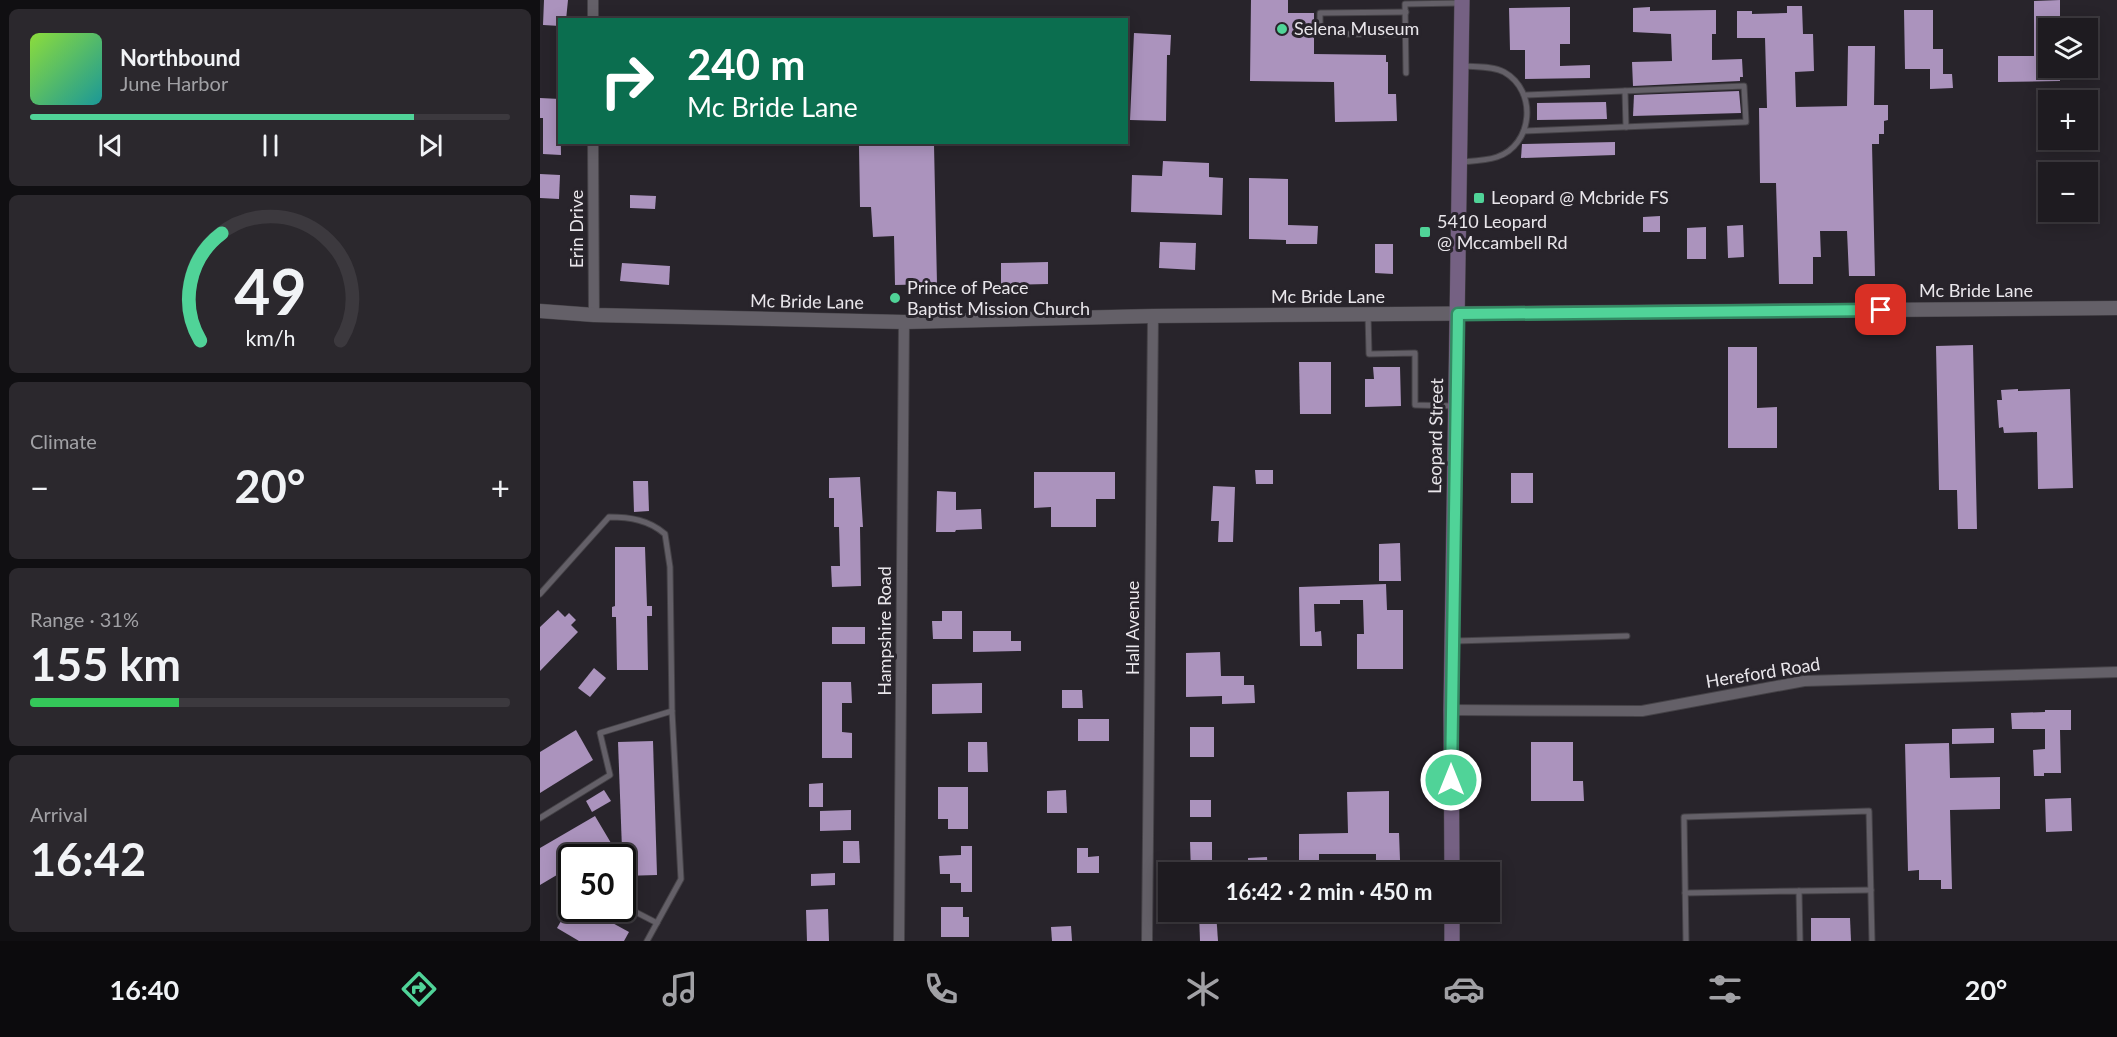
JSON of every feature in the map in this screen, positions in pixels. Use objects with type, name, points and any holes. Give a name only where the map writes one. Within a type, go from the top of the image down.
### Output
[{"type":"main road","name":"Leopard Street","points":[[1452,862],[1451,710],[1462,2]]},
{"type":"main road","points":[[1452,922],[1452,941]]},
{"type":"street","points":[[593,0],[593,18]]},
{"type":"street","name":"Erin Drive","points":[[593,144],[594,315]]},
{"type":"street","name":"Mc Bride Lane","points":[[540,311],[594,315],[904,322],[1153,316],[2117,308]]},
{"type":"street","name":"Hall Avenue","points":[[1147,941],[1153,316]]},
{"type":"street","name":"Hampshire Road","points":[[899,941],[904,322]]},
{"type":"street","name":"Hereford Road","points":[[1451,710],[1642,711],[1804,681],[2117,672]]},
{"type":"lane","points":[[1406,73],[1405,4],[1462,2]]},
{"type":"lane","points":[[1406,12],[1320,13],[1320,34],[1406,34]]},
{"type":"lane","points":[[1458,162],[1482,161],[1499,157],[1517,143],[1524,131],[1528,107],[1526,95],[1504,72],[1487,67],[1461,66]]},
{"type":"lane","points":[[1524,131],[1746,122],[1744,86],[1526,95]]},
{"type":"lane","points":[[1625,91],[1626,127]]},
{"type":"lane","points":[[1368,314],[1369,354],[1415,353],[1415,405],[1456,406]]},
{"type":"lane","points":[[540,594],[609,517],[629,517],[655,525],[665,534],[670,567],[672,711],[681,879],[647,941]]},
{"type":"lane","points":[[1452,641],[1627,636]]},
{"type":"lane","points":[[540,818],[610,775],[600,733],[672,711]]},
{"type":"lane","points":[[1686,941],[1684,817],[1869,811],[1872,941]]},
{"type":"lane","points":[[1685,893],[1871,890]]},
{"type":"lane","points":[[1799,891],[1800,941]]},
{"type":"lane","points":[[636,912],[657,923]]},
{"type":"building","points":[[544,0],[568,0],[566,18],[558,18],[558,26],[543,25]]},
{"type":"building","name":"Selena Museum","points":[[1251,0],[1288,0],[1288,13],[1314,13],[1314,54],[1386,55],[1388,94],[1396,94],[1397,121],[1335,122],[1334,82],[1250,81]]},
{"type":"building","points":[[2060,0],[2060,18],[2038,18],[2038,78],[2060,78],[2060,81],[1998,82],[1998,56],[2034,56],[2034,1]]},
{"type":"building","points":[[1787,6],[1802,6],[1803,34],[1813,34],[1814,71],[1795,72],[1796,107],[1847,106],[1848,46],[1875,46],[1874,105],[1888,105],[1888,120],[1884,121],[1884,134],[1879,134],[1879,144],[1872,144],[1875,276],[1849,276],[1847,231],[1820,231],[1821,257],[1813,257],[1813,284],[1779,284],[1776,183],[1760,183],[1759,108],[1767,108],[1765,38],[1737,38],[1737,11],[1752,11],[1752,14],[1787,13]]},
{"type":"building","points":[[1570,7],[1570,44],[1560,44],[1560,66],[1590,65],[1590,78],[1525,79],[1525,50],[1510,50],[1509,8]]},
{"type":"building","points":[[1650,7],[1650,11],[1716,10],[1716,34],[1712,34],[1712,60],[1742,59],[1743,77],[1740,77],[1740,81],[1633,86],[1632,62],[1672,61],[1671,34],[1633,32],[1633,8]]},
{"type":"building","points":[[1904,10],[1933,10],[1933,49],[1943,49],[1943,74],[1952,74],[1953,88],[1930,89],[1930,69],[1905,69]]},
{"type":"building","points":[[1134,33],[1171,35],[1170,55],[1167,55],[1166,121],[1130,120]]},
{"type":"building","points":[[1739,91],[1741,113],[1633,116],[1634,95]]},
{"type":"building","points":[[540,98],[558,99],[558,144],[561,144],[561,155],[543,154],[543,118],[540,118]]},
{"type":"building","points":[[1606,102],[1607,119],[1537,120],[1537,103]]},
{"type":"building","points":[[1615,142],[1615,155],[1521,158],[1522,144]]},
{"type":"building","points":[[934,145],[937,284],[895,285],[894,236],[873,237],[871,207],[860,207],[859,146]]},
{"type":"building","points":[[1163,161],[1209,163],[1209,177],[1223,178],[1222,215],[1131,212],[1132,175],[1162,176]]},
{"type":"building","points":[[540,174],[560,175],[559,199],[540,198]]},
{"type":"building","points":[[1249,178],[1288,179],[1288,225],[1318,226],[1317,244],[1286,244],[1286,240],[1249,239]]},
{"type":"building","points":[[630,195],[656,196],[655,209],[630,208]]},
{"type":"building","points":[[1660,216],[1660,232],[1643,232],[1643,217]]},
{"type":"building","points":[[1743,225],[1744,257],[1728,258],[1727,226]]},
{"type":"building","points":[[1706,227],[1706,259],[1687,259],[1687,228]]},
{"type":"building","points":[[1160,242],[1196,243],[1195,270],[1159,268]]},
{"type":"building","points":[[1375,244],[1393,244],[1393,274],[1375,273]]},
{"type":"building","points":[[1048,262],[1048,284],[1001,285],[1001,263]]},
{"type":"building","points":[[622,263],[670,266],[669,285],[620,281]]},
{"type":"building","points":[[1973,345],[1977,529],[1958,529],[1957,490],[1939,490],[1936,346]]},
{"type":"building","points":[[1728,347],[1757,347],[1757,408],[1777,407],[1777,448],[1728,448]]},
{"type":"building","points":[[1299,362],[1331,362],[1331,414],[1300,414]]},
{"type":"building","points":[[1373,367],[1400,367],[1401,406],[1365,407],[1365,379],[1374,379]]},
{"type":"building","points":[[2018,389],[2018,391],[2070,389],[2073,488],[2038,489],[2037,432],[2004,433],[2003,427],[1999,428],[1997,400],[2002,400],[2001,390]]},
{"type":"building","points":[[1255,470],[1273,470],[1273,484],[1256,484]]},
{"type":"building","points":[[1034,472],[1115,472],[1115,499],[1096,499],[1096,527],[1051,527],[1051,507],[1034,508]]},
{"type":"building","points":[[1511,473],[1533,473],[1533,503],[1511,503]]},
{"type":"building","points":[[860,477],[863,527],[860,527],[861,586],[832,587],[831,566],[840,566],[839,527],[834,527],[834,498],[829,498],[829,478]]},
{"type":"building","points":[[633,481],[648,481],[649,511],[634,512]]},
{"type":"building","points":[[1213,486],[1235,487],[1233,542],[1218,542],[1219,521],[1211,521]]},
{"type":"building","points":[[937,491],[956,492],[956,510],[981,509],[982,529],[936,532]]},
{"type":"building","points":[[1400,543],[1401,581],[1379,581],[1379,544]]},
{"type":"building","points":[[615,547],[645,547],[647,606],[652,606],[652,616],[647,616],[648,670],[617,670],[616,617],[612,617],[612,607],[615,606]]},
{"type":"building","points":[[1386,584],[1387,610],[1403,610],[1403,669],[1357,669],[1357,634],[1364,634],[1363,600],[1340,600],[1340,604],[1314,604],[1315,632],[1321,631],[1322,646],[1300,646],[1299,587]]},
{"type":"building","points":[[558,610],[565,617],[569,613],[576,620],[571,625],[578,632],[540,671],[540,627]]},
{"type":"building","points":[[942,611],[962,611],[962,639],[933,639],[932,621],[942,621]]},
{"type":"building","points":[[832,627],[865,627],[865,644],[832,644]]},
{"type":"building","points":[[973,631],[1011,631],[1011,641],[1021,641],[1021,651],[973,652]]},
{"type":"building","points":[[1220,652],[1221,676],[1244,676],[1244,685],[1254,685],[1255,703],[1222,704],[1222,696],[1186,697],[1186,653]]},
{"type":"building","points":[[594,668],[606,678],[590,697],[578,688]]},
{"type":"building","points":[[822,682],[851,682],[852,703],[842,703],[842,732],[852,733],[852,758],[822,758]]},
{"type":"building","points":[[982,683],[982,713],[932,714],[932,684]]},
{"type":"building","points":[[1062,690],[1082,690],[1083,708],[1062,708]]},
{"type":"building","points":[[2045,710],[2071,710],[2071,730],[2060,730],[2061,773],[2044,773],[2044,776],[2034,776],[2033,750],[2045,749],[2045,729],[2012,729],[2011,713],[2045,712]]},
{"type":"building","points":[[1078,719],[1109,719],[1109,741],[1078,741]]},
{"type":"building","points":[[1190,727],[1214,727],[1214,757],[1190,757]]},
{"type":"building","points":[[1994,728],[1994,743],[1952,744],[1952,729]]},
{"type":"building","points":[[576,730],[593,760],[540,793],[540,752]]},
{"type":"building","points":[[653,741],[657,875],[636,876],[636,844],[622,844],[618,742]]},
{"type":"building","points":[[968,742],[987,742],[988,772],[968,772]]},
{"type":"building","points":[[1531,742],[1573,742],[1573,781],[1583,781],[1584,801],[1531,801]]},
{"type":"building","points":[[1949,743],[1950,778],[2000,777],[2000,809],[1950,810],[1952,889],[1941,889],[1941,880],[1919,880],[1919,870],[1908,871],[1905,744]]},
{"type":"building","points":[[823,783],[823,807],[809,807],[809,784]]},
{"type":"building","points":[[938,787],[968,787],[968,829],[948,829],[948,819],[938,819]]},
{"type":"building","points":[[604,790],[611,801],[592,812],[586,801]]},
{"type":"building","points":[[1066,790],[1067,813],[1047,813],[1047,791]]},
{"type":"building","points":[[1389,791],[1389,833],[1399,833],[1400,860],[1376,862],[1376,854],[1319,854],[1319,862],[1299,862],[1299,834],[1348,833],[1347,792]]},
{"type":"building","points":[[2071,798],[2072,831],[2046,832],[2045,799]]},
{"type":"building","points":[[1190,800],[1211,800],[1211,817],[1190,817]]},
{"type":"building","points":[[851,810],[851,830],[820,831],[820,811]]},
{"type":"building","points":[[595,816],[611,843],[558,844],[558,874],[540,885],[540,848]]},
{"type":"building","points":[[843,841],[859,841],[860,863],[843,863]]},
{"type":"building","points":[[1190,842],[1212,842],[1212,862],[1191,862]]},
{"type":"building","points":[[961,846],[972,846],[972,892],[961,892],[961,883],[950,883],[950,874],[940,874],[939,856],[961,855]]},
{"type":"building","points":[[1077,848],[1088,848],[1088,857],[1099,856],[1099,873],[1077,873]]},
{"type":"building","points":[[1267,857],[1267,862],[1248,862],[1248,858]]},
{"type":"building","points":[[835,873],[835,885],[811,886],[811,874]]},
{"type":"building","points":[[941,907],[963,907],[963,917],[969,917],[969,937],[941,937]]},
{"type":"building","points":[[828,909],[829,941],[807,941],[806,910]]},
{"type":"building","points":[[1811,918],[1850,918],[1851,941],[1811,941]]},
{"type":"building","points":[[560,922],[611,922],[629,932],[624,941],[579,941],[557,928]]},
{"type":"building","points":[[1199,922],[1217,922],[1218,941],[1200,941]]},
{"type":"building","points":[[1071,926],[1072,941],[1052,941],[1051,927]]},
{"type":"place","name":"Selena Museum","points":[[1282,29]]},
{"type":"place","name":"Leopard @ Mcbride FS","points":[[1479,198]]},
{"type":"place","name":"5410 Leopard @ Mccambell Rd","points":[[1425,232]]},
{"type":"place","name":"Prince of Peace Baptist Mission Church","points":[[895,298]]},
{"type":"route","points":[[1451,780],[1458,314],[1881,310]]}]
